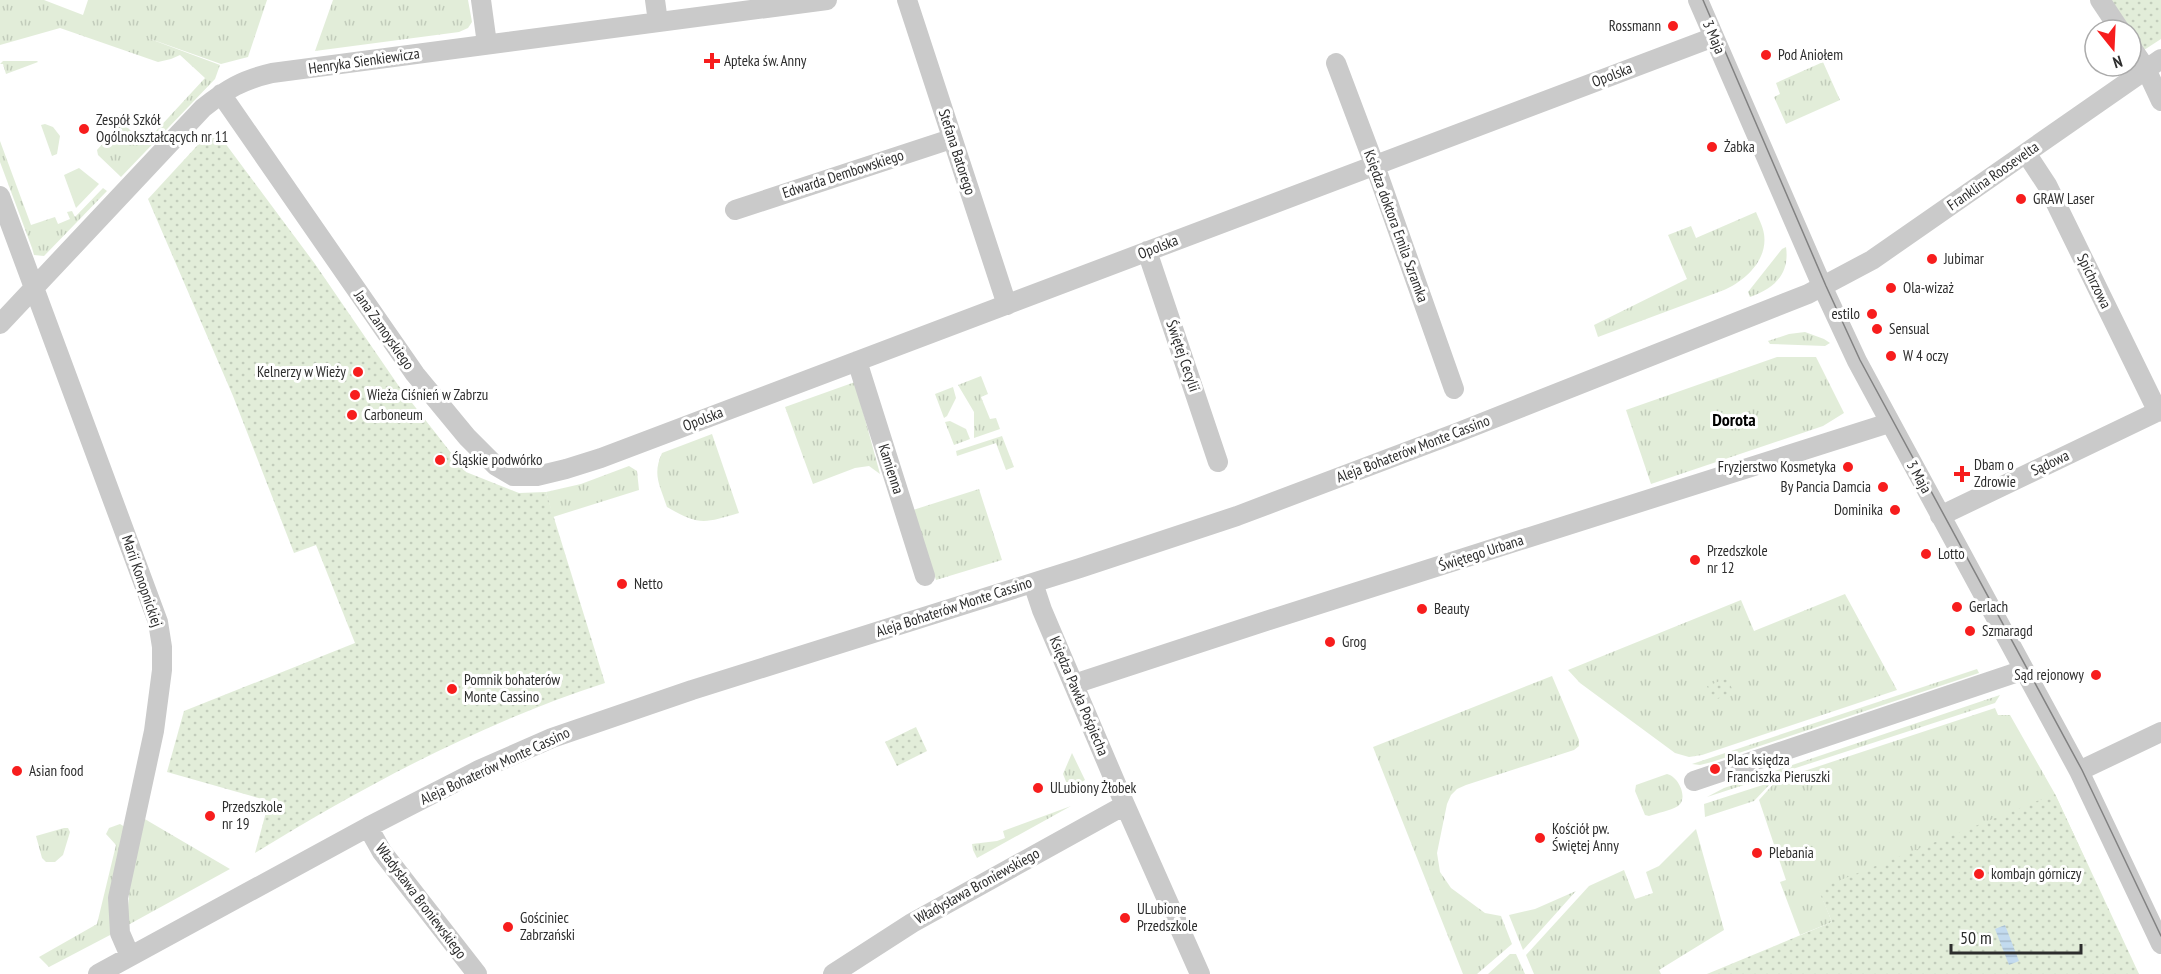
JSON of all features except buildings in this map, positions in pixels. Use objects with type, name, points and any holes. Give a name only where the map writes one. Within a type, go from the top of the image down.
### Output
[{"type":"street","points":[[480,0],[487,44]]},
{"type":"street","points":[[655,0],[658,22]]},
{"type":"street","name":"Henryka Sienkiewicza","points":[[0,324],[203,108],[246,79],[272,73],[827,0]]},
{"type":"street","name":"Stefana Batorego","points":[[907,0],[1007,305]]},
{"type":"street","name":"3 Maja","points":[[1698,0],[1857,362],[2079,771],[2161,944]]},
{"type":"street","points":[[2100,0],[2112,18]]},
{"type":"street","name":"Opolska","points":[[601,458],[1714,37]]},
{"type":"street","name":"Księdza doktora Emila Szramka","points":[[1336,63],[1454,389]]},
{"type":"street","points":[[2154,64],[2161,101]]},
{"type":"street","name":"Franklina Roosevelta","points":[[1823,288],[1872,260],[2154,64]]},
{"type":"street","name":"Jana Zamoyskiego","points":[[221,94],[415,374],[467,437],[496,466],[513,476],[537,476],[566,470],[601,458]]},
{"type":"street","name":"Edwarda Dembowskiego","points":[[735,210],[951,139]]},
{"type":"street","name":"Spichrzowa","points":[[2026,153],[2047,185],[2160,411]]},
{"type":"street","name":"Marii Konopnickiej","points":[[0,196],[36,287],[158,622],[162,647],[154,731],[118,898],[120,933],[130,956]]},
{"type":"street","name":"Świętej Cecylii","points":[[1147,251],[1218,462]]},
{"type":"street","name":"Aleja Bohaterów Monte Cassino","points":[[102,973],[368,827],[479,770],[573,730],[1248,512],[1558,394],[1823,288]]},
{"type":"street","name":"Kamienna","points":[[857,361],[925,576]]},
{"type":"street","name":"Sądowa","points":[[1940,516],[2160,411]]},
{"type":"street","name":"Świętego Urbana","points":[[1074,684],[1889,423]]},
{"type":"street","name":"Księdza Pawła Pośpiecha","points":[[1032,583],[1125,805],[1200,974]]},
{"type":"street","points":[[1694,782],[2024,670]]},
{"type":"street","points":[[2079,771],[2161,732]]},
{"type":"street","name":"Władysława Broniewskiego","points":[[833,974],[912,923],[1125,805]]},
{"type":"street","name":"Władysława Broniewskiego","points":[[368,827],[382,852],[477,974]]},
{"type":"green space","points":[[0,0],[44,0],[83,15],[88,0],[267,0],[248,57],[221,64],[142,36],[220,65],[215,79],[121,177],[98,155],[97,150],[122,122],[144,144],[205,78],[180,55],[158,62],[60,28],[0,45]]},
{"type":"green space","points":[[333,0],[468,0],[472,22],[468,28],[459,32],[315,51]]},
{"type":"green space","points":[[2110,0],[2161,0],[2161,39],[2144,50],[2143,18],[2122,18]]},
{"type":"green space","points":[[3,61],[37,61],[6,74],[3,64],[0,64]]},
{"type":"green space","points":[[1823,62],[1840,100],[1786,124],[1774,97],[1780,94],[1776,83]]},
{"type":"green space","points":[[41,125],[53,127],[60,136],[57,154],[52,156]]},
{"type":"green space","points":[[207,135],[225,143],[315,264],[398,385],[466,472],[519,493],[546,492],[605,683],[514,717],[425,757],[339,803],[255,853],[269,801],[167,772],[184,711],[355,643],[316,545],[294,553],[233,396],[148,199]]},
{"type":"green space","points":[[0,141],[31,225],[55,217],[58,224],[70,219],[67,212],[72,211],[75,217],[103,188],[107,191],[44,256],[34,255],[0,162]]},
{"type":"green space","points":[[79,168],[99,184],[76,208],[64,175]]},
{"type":"green space","points":[[1756,212],[1764,234],[1764,244],[1759,261],[1740,281],[1724,290],[1598,337],[1594,325],[1687,279],[1668,235],[1691,226],[1696,238]]},
{"type":"green space","points":[[1786,247],[1787,257],[1783,273],[1773,285],[1750,297],[1748,292]]},
{"type":"green space","points":[[1805,332],[1830,343],[1825,346],[1770,344],[1768,341],[1789,334]]},
{"type":"green space","points":[[1777,357],[1816,357],[1844,413],[1823,426],[1651,484],[1626,410]]},
{"type":"green space","points":[[981,376],[988,394],[981,397],[990,419],[996,418],[1000,429],[974,438],[974,412],[958,385]]},
{"type":"green space","points":[[855,382],[880,474],[869,466],[855,468],[813,484],[785,407]]},
{"type":"green space","points":[[953,387],[956,398],[944,418],[935,394]]},
{"type":"green space","points":[[950,421],[966,429],[970,439],[954,445],[945,422]]},
{"type":"green space","points":[[712,434],[739,513],[710,521],[695,520],[667,507],[658,480],[659,461],[662,453]]},
{"type":"green space","points":[[1002,436],[1014,467],[1006,470],[996,443],[957,456],[956,451]]},
{"type":"green space","points":[[629,466],[637,471],[639,490],[553,517],[546,492],[581,484]]},
{"type":"green space","points":[[979,489],[1002,560],[936,580],[913,510]]},
{"type":"green space","points":[[1845,594],[1897,690],[1702,755],[1689,757],[1675,753],[1580,683],[1568,670],[1741,600],[1754,631]]},
{"type":"green space","points":[[1977,669],[1979,673],[1712,762],[1692,764]]},
{"type":"green space","points":[[1552,676],[1579,740],[1579,746],[1574,750],[1466,785],[1451,795],[1447,804],[1437,853],[1440,872],[1451,888],[1485,913],[1501,916],[1512,944],[1477,974],[1463,974],[1373,747]]},
{"type":"green space","points":[[1728,678],[1733,692],[1713,701],[1707,686]]},
{"type":"green space","points":[[2000,695],[1995,703],[1707,797],[1724,788]]},
{"type":"green space","points":[[1995,708],[1998,715],[2010,715],[2055,794],[2087,863],[1819,890],[1832,922],[1800,935],[1780,882],[1786,880],[1759,800],[1777,780]]},
{"type":"green space","points":[[916,727],[927,751],[897,766],[885,742]]},
{"type":"green space","points":[[1072,753],[1085,780],[1069,789],[1063,774]]},
{"type":"green space","points":[[1667,774],[1675,779],[1681,788],[1681,802],[1671,809],[1649,816],[1645,815],[1635,791],[1636,785]]},
{"type":"green space","points":[[1772,782],[1754,801],[1705,817],[1704,804]]},
{"type":"green space","points":[[2055,794],[2139,974],[1707,974],[1832,922],[1818,889]]},
{"type":"green space","points":[[1071,806],[977,858],[973,850],[972,844],[1005,838],[1003,831]]},
{"type":"green space","points":[[143,818],[230,869],[128,925],[130,884]]},
{"type":"green space","points":[[120,824],[125,827],[112,934],[49,967],[39,957],[97,924],[116,845],[106,834],[109,828]]},
{"type":"green space","points":[[68,828],[70,832],[63,855],[55,862],[46,862],[42,858],[36,836]]},
{"type":"green space","points":[[1696,829],[1724,930],[1659,970],[1661,974],[1534,974],[1526,955],[1589,886],[1624,870],[1635,899],[1653,893],[1646,872],[1659,866]]},
{"type":"green space","points":[[1576,891],[1523,950],[1509,915],[1535,909]]},
{"type":"green space","points":[[1510,954],[1516,954],[1525,974],[1488,974]]},
{"type":"water","points":[[2005,925],[2019,961],[2009,965],[1995,929]]},
{"type":"tram line","points":[[1703,0],[1860,360],[2082,770],[2161,936]]},
{"type":"place","name":"Rossmann","points":[[1673,26]]},
{"type":"place","name":"Pod Aniołem","points":[[1766,55]]},
{"type":"place","name":"Apteka św. Anny","points":[[712,61]]},
{"type":"place","name":"Zespół Szkół Ogólnokształcących nr 11","points":[[84,129]]},
{"type":"place","name":"Żabka","points":[[1712,147]]},
{"type":"place","name":"GRAW Laser","points":[[2021,199]]},
{"type":"place","name":"Jubimar","points":[[1932,259]]},
{"type":"place","name":"Ola-wizaż","points":[[1891,288]]},
{"type":"place","name":"estilo","points":[[1872,314]]},
{"type":"place","name":"Sensual","points":[[1877,329]]},
{"type":"place","name":"W 4 oczy","points":[[1891,356]]},
{"type":"place","name":"Kelnerzy w Wieży","points":[[358,372]]},
{"type":"place","name":"Wieża Ciśnień w Zabrzu","points":[[355,395]]},
{"type":"place","name":"Carboneum","points":[[352,415]]},
{"type":"place","name":"Śląskie podwórko","points":[[440,460]]},
{"type":"place","name":"Fryzjerstwo Kosmetyka","points":[[1848,467]]},
{"type":"place","name":"Dbam o Zdrowie","points":[[1962,474]]},
{"type":"place","name":"By Pancia Damcia","points":[[1883,487]]},
{"type":"place","name":"Dominika","points":[[1895,510]]},
{"type":"place","name":"Lotto","points":[[1926,554]]},
{"type":"place","name":"Przedszkole nr 12","points":[[1695,560]]},
{"type":"place","name":"Netto","points":[[622,584]]},
{"type":"place","name":"Gerlach","points":[[1957,607]]},
{"type":"place","name":"Beauty","points":[[1422,609]]},
{"type":"place","name":"Szmaragd","points":[[1970,631]]},
{"type":"place","name":"Grog","points":[[1330,642]]},
{"type":"place","name":"Sąd rejonowy","points":[[2096,675]]},
{"type":"place","name":"Pomnik bohaterów Monte Cassino","points":[[452,689]]},
{"type":"place","name":"Plac księdza Franciszka Pieruszki","points":[[1715,769]]},
{"type":"place","name":"Asian food","points":[[17,771]]},
{"type":"place","name":"ULubiony Żłobek","points":[[1038,788]]},
{"type":"place","name":"Przedszkole nr 19","points":[[210,816]]},
{"type":"place","name":"Kościół pw. Świętej Anny","points":[[1540,838]]},
{"type":"place","name":"Plebania","points":[[1757,853]]},
{"type":"place","name":"kombajn górniczy","points":[[1979,874]]},
{"type":"place","name":"ULubione Przedszkole","points":[[1125,918]]},
{"type":"place","name":"Gościniec Zabrzański","points":[[508,927]]},
{"type":"district","name":"Dorota","points":[[1734,420]]}]
